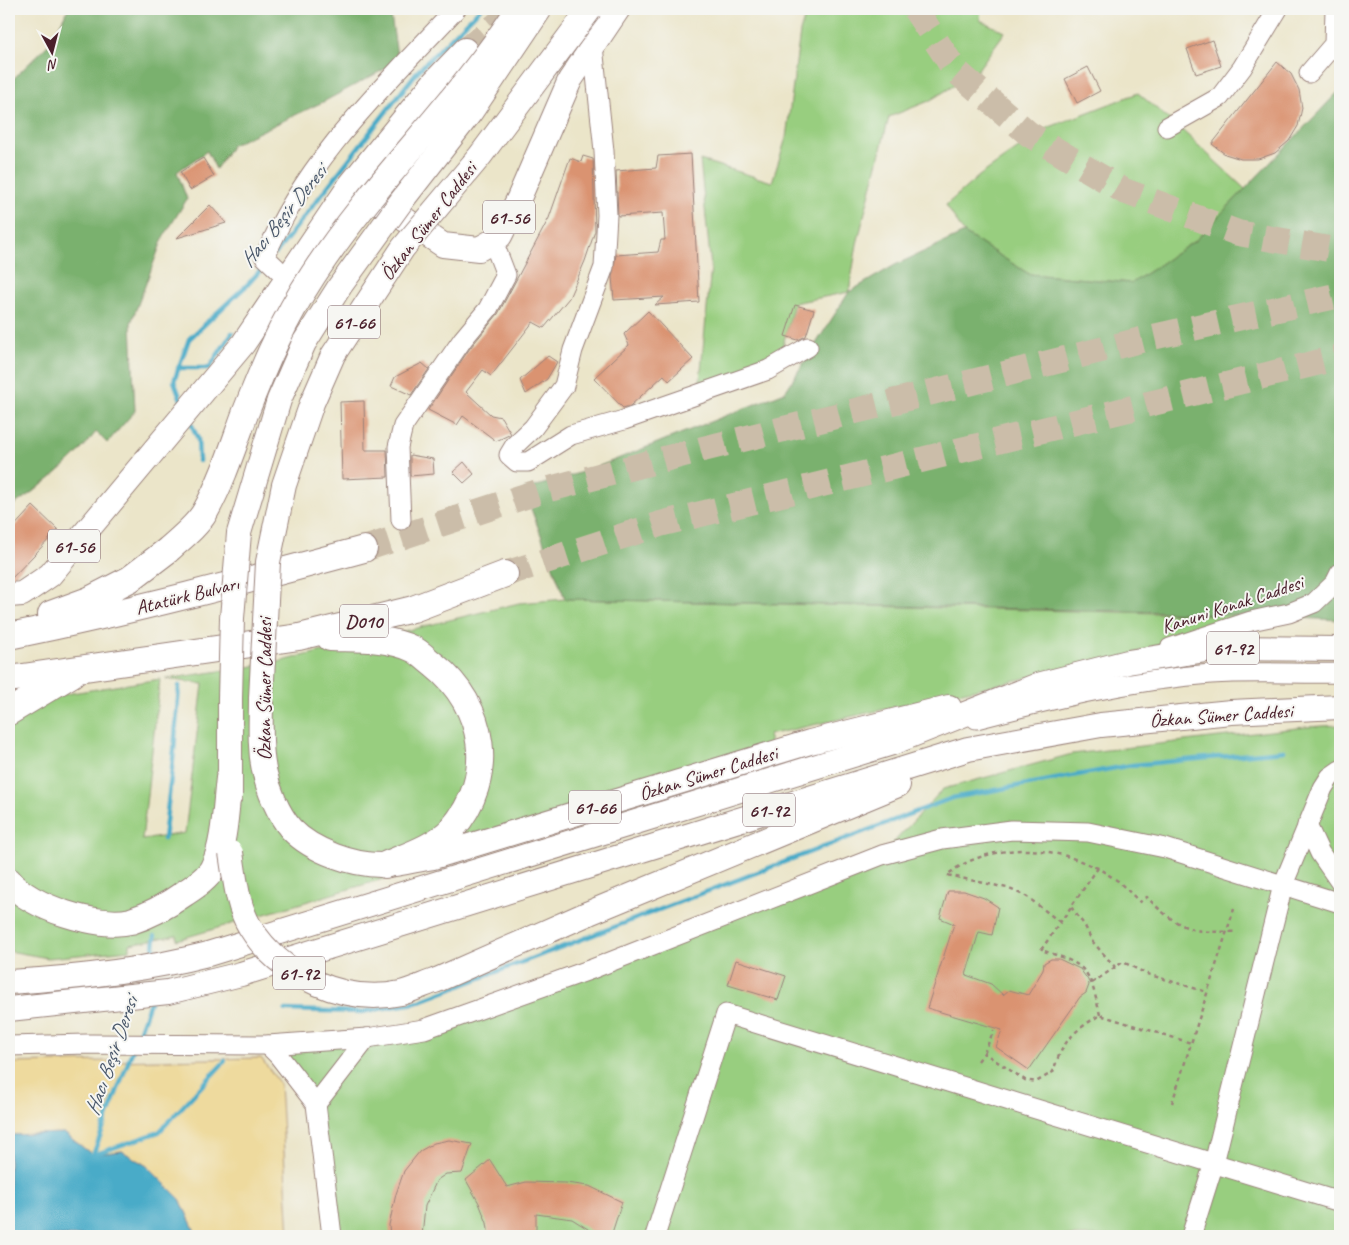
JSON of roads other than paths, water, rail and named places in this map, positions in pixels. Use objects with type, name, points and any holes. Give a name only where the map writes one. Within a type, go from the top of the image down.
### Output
[{"type":"highway","points":[[9,631],[88,600],[130,579],[168,550],[204,514],[223,474],[278,334],[312,275],[350,221],[443,113],[501,37],[519,9]]},
{"type":"highway","name":"Atatürk Bulvarı","points":[[9,636],[87,620],[216,589],[364,549]]},
{"type":"highway","name":"D010","points":[[11,679],[299,637],[413,609],[505,574]]},
{"type":"highway","points":[[299,637],[367,640],[393,643],[414,649],[450,678],[468,702],[481,758],[477,785],[466,810],[450,831],[425,848],[385,865]]},
{"type":"highway","points":[[9,712],[83,668]]},
{"type":"highway","points":[[9,881],[38,903],[65,913],[102,922],[130,921],[163,908],[195,886],[213,869],[223,833],[229,778]]},
{"type":"main road","name":"Özkan Sümer Caddesi","points":[[540,9],[470,113],[403,199],[340,286],[304,343],[279,400],[239,533],[232,618],[229,778],[231,853],[238,896],[249,926],[269,951],[313,983],[341,992],[368,995],[401,993],[437,980],[589,913],[907,781],[1014,748],[1101,725]]},
{"type":"main road","name":"Özkan Sümer Caddesi","points":[[590,9],[480,156],[403,248],[333,355],[312,403],[284,485],[268,562],[261,698],[260,739],[264,770],[274,800],[291,829],[320,849],[349,862],[385,865],[433,857],[810,742],[1128,662],[1219,648],[1340,649]]},
{"type":"main road","name":"61-56","points":[[351,184],[443,245],[479,249],[493,241],[500,236],[519,198],[570,80],[618,9]]},
{"type":"main road","name":"61-56","points":[[9,595],[22,594],[50,575],[243,344],[276,268],[351,184],[435,81],[465,50]]},
{"type":"main road","name":"Özkan Sümer Caddesi","points":[[34,981],[94,976],[166,964],[208,954],[892,743],[1038,685]]},
{"type":"main road","name":"Özkan Sümer Caddesi","points":[[9,1009],[168,992],[250,971],[968,749],[1101,725],[1231,712],[1340,707]]},
{"type":"main road","name":"61-92","points":[[9,982],[34,981]]},
{"type":"street","points":[[276,268],[277,228],[297,192],[378,92],[456,9]]},
{"type":"street","points":[[1167,127],[1220,97],[1242,68],[1278,9]]},
{"type":"street","points":[[1309,73],[1334,44],[1335,9]]},
{"type":"street","points":[[593,46],[604,151],[607,215],[604,266],[573,350],[564,386],[533,428],[514,445],[509,454],[517,462],[528,462],[571,435],[624,420],[768,370],[808,348]]},
{"type":"street","points":[[401,520],[398,447],[403,426],[462,339],[488,309],[506,275],[493,241]]},
{"type":"street","name":"Kanuni Konak Caddesi","points":[[1128,662],[1251,621],[1289,612],[1314,603],[1335,583],[1340,573]]},
{"type":"street","points":[[892,743],[1053,699],[1123,685],[1212,674],[1340,673]]},
{"type":"street","points":[[1191,1236],[1214,1163],[1283,885],[1323,788],[1330,777],[1340,770]]},
{"type":"street","points":[[1307,825],[1320,853],[1340,882]]},
{"type":"street","points":[[9,1046],[87,1044],[268,1045],[367,1038],[424,1029],[508,1001],[882,855],[942,839],[1012,830],[1088,832],[1165,848],[1340,903]]},
{"type":"street","name":"61-92","points":[[9,972],[34,981]]},
{"type":"street","points":[[655,1236],[726,1014],[1340,1202]]},
{"type":"street","points":[[316,1104],[367,1038]]},
{"type":"street","points":[[268,1045],[316,1104],[332,1236]]},
{"type":"water","points":[[64,1133],[93,1155],[122,1151],[147,1166],[180,1199],[197,1236],[9,1236],[9,1135]]},
{"type":"waterway","name":"Hacı Beşir Deresi","points":[[276,253],[417,72],[480,9]]},
{"type":"waterway","name":"Hacı Beşir Deresi","points":[[183,405],[174,381],[189,339],[248,284],[266,264]]},
{"type":"waterway","points":[[178,368],[209,368],[232,333]]},
{"type":"waterway","name":"Hacı Beşir Deresi","points":[[190,421],[198,439],[199,461]]},
{"type":"waterway","name":"Hacı Beşir Deresi","points":[[164,839],[179,686]]},
{"type":"waterway","points":[[285,1010],[361,1012],[415,1003],[952,798],[1132,765],[1284,751]]},
{"type":"waterway","name":"Hacı Beşir Deresi","points":[[153,959],[155,936]]},
{"type":"waterway","name":"Hacı Beşir Deresi","points":[[137,1039],[150,1002]]},
{"type":"waterway","name":"Hacı Beşir Deresi","points":[[93,1155],[133,1049]]},
{"type":"waterway","points":[[93,1155],[159,1132],[225,1061]]},
{"type":"tunnel","points":[[915,9],[955,70],[1029,134],[1124,191],[1238,233],[1340,251]]},
{"type":"tunnel","points":[[465,50],[513,10]]},
{"type":"tunnel","points":[[364,549],[538,492],[695,451],[1153,337],[1340,295]]},
{"type":"tunnel","points":[[505,574],[660,524],[1340,357]]}]
